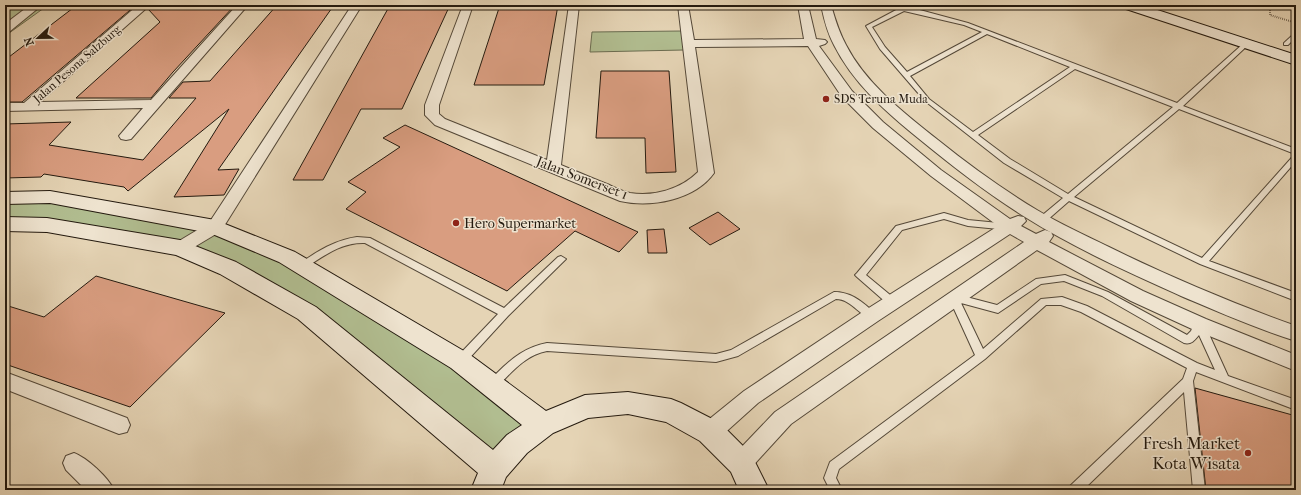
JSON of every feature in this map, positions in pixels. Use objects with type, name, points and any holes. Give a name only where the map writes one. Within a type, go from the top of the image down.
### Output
[{"type":"street","points":[[5,30],[37,5]]},
{"type":"street","name":"Jalan Pesona Salzburg","points":[[28,106],[145,5]]},
{"type":"street","points":[[126,136],[243,5]]},
{"type":"street","points":[[180,248],[215,227],[357,5]]},
{"type":"street","name":"Jalan Somerset 1","points":[[468,5],[432,105],[432,115],[440,122],[626,197],[652,198],[673,194],[700,180],[706,173],[683,5]]},
{"type":"street","points":[[553,168],[574,5]]},
{"type":"street","points":[[803,5],[810,37],[847,94],[878,125],[936,173],[1010,227],[1137,296],[1199,324],[1296,362]]},
{"type":"street","points":[[826,5],[835,37],[850,63],[903,119],[961,166],[1043,220],[1151,276],[1254,319],[1296,334]]},
{"type":"street","points":[[1128,5],[1251,39],[1293,42]]},
{"type":"street","points":[[1164,5],[1251,39],[1296,60]]},
{"type":"street","points":[[687,40],[835,37]]},
{"type":"street","name":"Jalan Pesona Salzburg","points":[[5,107],[156,104]]},
{"type":"street","points":[[5,198],[50,197],[215,227],[287,257],[460,360],[543,425]]},
{"type":"street","points":[[710,432],[750,396],[892,302],[1010,227],[1043,220]]},
{"type":"street","points":[[741,463],[783,418],[1036,242],[1043,220]]},
{"type":"street","points":[[5,224],[47,225],[180,248],[228,268],[306,313],[491,480],[517,444],[543,425],[585,407],[628,403],[671,411],[710,432],[741,463],[754,490]]},
{"type":"street","points":[[5,380],[119,425]]},
{"type":"street","points":[[74,463],[102,490]]},
{"type":"lane","points":[[888,5],[966,24],[1296,152]]},
{"type":"lane","points":[[905,8],[869,26],[882,48],[927,100],[1007,161],[1069,198],[1203,262],[1296,297]]},
{"type":"lane","points":[[905,76],[987,32]]},
{"type":"lane","points":[[1043,220],[1178,106],[1251,39]]},
{"type":"lane","points":[[973,135],[1075,66]]},
{"type":"lane","points":[[1203,262],[1296,156]]},
{"type":"lane","points":[[892,302],[860,275],[898,228],[944,216],[968,224],[1010,227]]},
{"type":"lane","points":[[302,266],[338,243],[355,239],[367,240],[505,313]]},
{"type":"lane","points":[[460,360],[505,313],[561,259]]},
{"type":"lane","points":[[954,298],[998,309],[1039,281],[1065,278],[1105,294],[1188,340],[1195,333],[1199,324]]},
{"type":"lane","points":[[492,385],[525,354],[536,348],[547,347],[716,358],[734,353],[834,296],[842,295],[850,297],[871,316]]},
{"type":"lane","points":[[954,298],[981,356]]},
{"type":"lane","points":[[836,490],[830,478],[834,466],[981,356],[1044,302],[1062,301],[1084,309],[1193,366],[1296,405]]},
{"type":"lane","points":[[1199,324],[1224,379]]},
{"type":"lane","points":[[1193,366],[1188,381],[1199,490]]},
{"type":"lane","points":[[1074,490],[1188,381]]},
{"type":"path","points":[[1267,5],[1270,9],[1270,15],[1294,22]]},
{"type":"green space","points":[[5,5],[43,5],[44,8],[5,36]]},
{"type":"green space","points":[[681,31],[684,50],[590,52],[592,32]]},
{"type":"green space","points":[[50,197],[215,227],[302,266],[543,425],[495,469],[307,313],[180,248],[5,224],[5,198]]},
{"type":"building","points":[[77,5],[136,5],[22,102],[5,102],[5,60]]},
{"type":"building","points":[[151,5],[235,5],[151,98],[76,98],[160,22],[148,9]]},
{"type":"building","points":[[277,5],[334,5],[218,170],[239,169],[224,195],[174,197],[229,109],[128,191],[124,187],[44,174],[41,177],[5,178],[5,124],[71,122],[49,145],[143,160],[196,98],[169,98],[183,82],[210,81]]},
{"type":"building","points":[[390,5],[450,5],[402,109],[361,109],[323,180],[293,180]]},
{"type":"building","points":[[500,5],[558,5],[544,85],[474,85]]},
{"type":"building","points":[[601,71],[669,71],[676,172],[646,173],[645,138],[596,138]]},
{"type":"building","name":"Hero Supermarket","points":[[405,125],[638,232],[619,252],[575,231],[507,291],[346,209],[366,192],[348,182],[400,147],[383,138]]},
{"type":"building","points":[[718,212],[740,229],[710,245],[689,228]]},
{"type":"building","points":[[664,229],[667,253],[648,253],[647,230]]},
{"type":"building","points":[[96,276],[225,313],[130,407],[5,364],[5,305],[44,317]]},
{"type":"building","name":"Fresh Market Kota Wisata","points":[[1195,388],[1296,416],[1296,490],[1206,490]]},
{"type":"place","name":"SDS Teruna Muda","points":[[826,99]]},
{"type":"place","name":"Hero Supermarket","points":[[456,223]]},
{"type":"place","name":"Fresh Market Kota Wisata","points":[[1248,453]]}]
